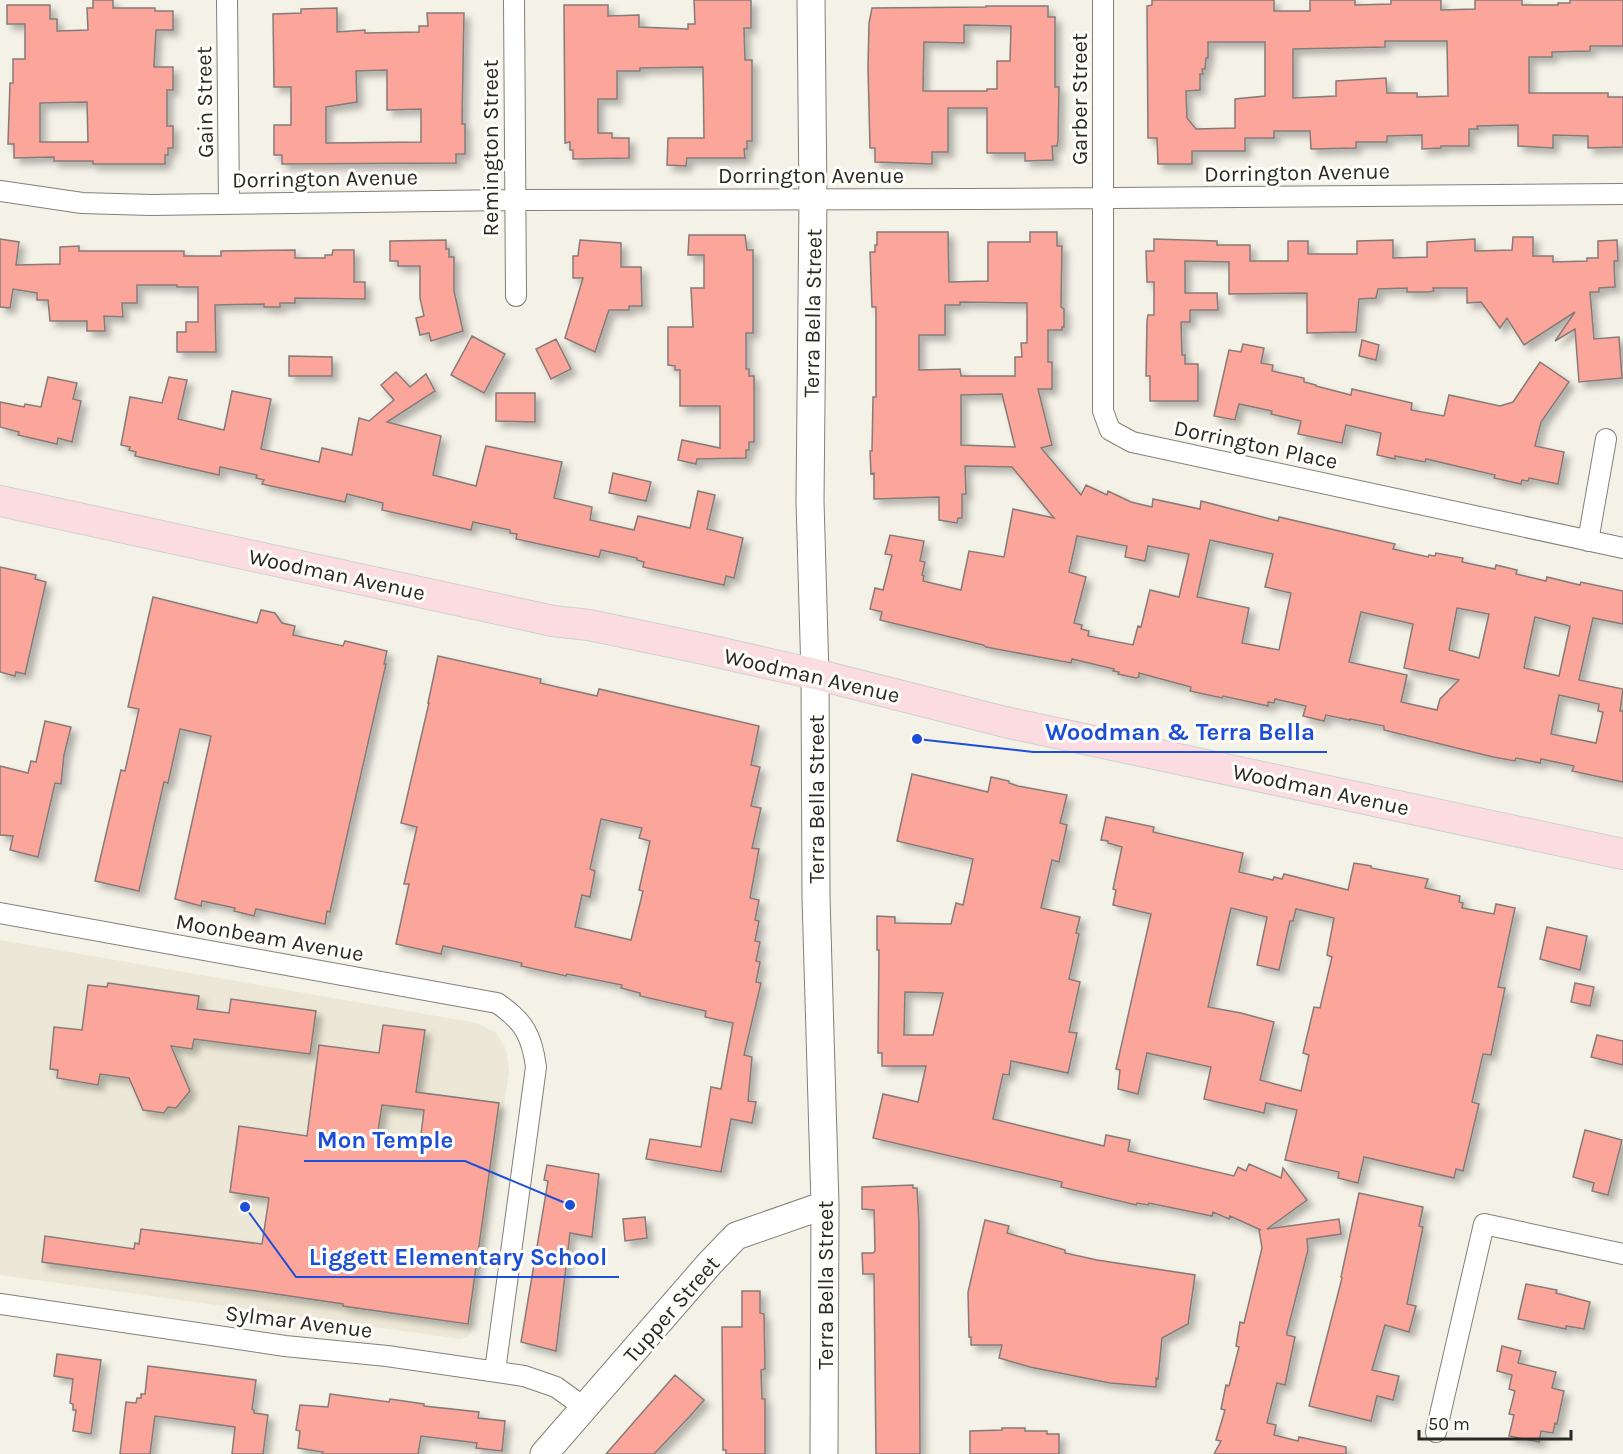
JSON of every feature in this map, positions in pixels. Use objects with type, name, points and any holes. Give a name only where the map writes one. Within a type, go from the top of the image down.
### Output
[{"type":"main road","name":"Terra Bella Street","points":[[812,0],[810,501],[815,674],[816,897],[825,1204],[824,1454]]},
{"type":"main road","name":"Woodman Avenue","points":[[0,501],[553,621],[589,625],[815,674],[1005,722],[1623,854]]},
{"type":"main road","name":"Tupper Street","points":[[544,1454],[736,1236],[825,1204]]},
{"type":"street","name":"Gain Street","points":[[226,0],[229,203]]},
{"type":"street","name":"Remington Street","points":[[514,0],[516,296]]},
{"type":"street","name":"Garber Street","points":[[1102,198],[1103,0]]},
{"type":"street","name":"Dorrington Avenue","points":[[0,191],[82,203],[151,205],[514,200],[1623,194]]},
{"type":"street","name":"Dorrington Place","points":[[1102,198],[1103,411],[1110,430],[1132,442],[1623,548]]},
{"type":"street","points":[[1588,541],[1606,439]]},
{"type":"street","name":"Moonbeam Avenue","points":[[0,913],[497,1003],[512,1013],[531,1039],[536,1067],[495,1371]]},
{"type":"street","points":[[1436,1432],[1484,1224],[1623,1254]]},
{"type":"street","name":"Sylmar Avenue","points":[[0,1304],[285,1346],[387,1356],[524,1376],[556,1387],[585,1408]]},
{"type":"shaded area","points":[[0,940],[477,1023],[496,1033],[506,1049],[509,1071],[471,1332],[468,1336],[460,1339],[0,1275]]},
{"type":"building","points":[[93,0],[113,0],[113,8],[155,8],[155,11],[173,11],[173,30],[156,30],[154,67],[173,67],[173,90],[167,90],[167,126],[173,126],[173,148],[168,148],[165,164],[93,164],[93,161],[54,161],[54,157],[14,158],[14,144],[8,144],[10,83],[13,83],[13,59],[25,59],[25,24],[7,24],[7,5],[50,5],[50,19],[57,19],[57,31],[88,30],[87,8],[93,8]],"holes":[[[87,102],[88,142],[40,142],[40,103]]]},
{"type":"building","points":[[694,0],[751,0],[751,28],[744,28],[745,60],[752,60],[752,141],[747,141],[747,149],[744,149],[745,158],[687,158],[686,166],[667,165],[668,138],[704,138],[703,67],[640,68],[640,71],[617,71],[617,99],[598,99],[598,133],[612,133],[612,138],[629,138],[629,158],[573,159],[570,142],[565,143],[564,5],[608,5],[608,16],[639,15],[639,27],[688,29],[688,24],[695,24]]},
{"type":"building","points":[[1152,0],[1274,0],[1274,11],[1310,11],[1310,0],[1355,0],[1355,5],[1391,4],[1391,0],[1441,0],[1441,10],[1475,9],[1475,0],[1522,0],[1522,5],[1558,5],[1558,3],[1570,3],[1570,0],[1623,0],[1623,46],[1590,46],[1590,51],[1552,52],[1552,57],[1529,57],[1529,93],[1608,93],[1608,97],[1623,97],[1623,147],[1588,148],[1588,136],[1553,135],[1553,148],[1518,146],[1518,125],[1477,126],[1478,129],[1469,129],[1469,146],[1422,149],[1422,135],[1387,136],[1387,142],[1356,142],[1356,148],[1311,149],[1310,131],[1274,131],[1274,138],[1245,138],[1245,151],[1192,151],[1192,164],[1158,164],[1157,138],[1148,138],[1147,6],[1152,5]],"holes":[[[1385,41],[1447,41],[1448,96],[1417,97],[1417,93],[1387,93],[1386,78],[1336,81],[1336,96],[1293,98],[1293,49],[1385,47]],[[1208,42],[1265,42],[1265,96],[1235,99],[1235,128],[1196,129],[1187,118],[1186,91],[1200,90],[1200,74],[1203,74],[1202,69],[1205,69],[1206,58],[1208,58]]]},
{"type":"building","points":[[1048,6],[1048,17],[1055,17],[1055,87],[1059,87],[1058,141],[1057,146],[1052,146],[1053,160],[1025,161],[1025,153],[987,153],[987,108],[948,108],[948,152],[932,152],[932,164],[875,162],[875,148],[870,148],[868,67],[869,23],[872,8]],"holes":[[[964,25],[1011,26],[1010,61],[997,61],[997,89],[923,91],[924,42],[964,43]]]},
{"type":"building","points":[[337,8],[337,32],[365,30],[365,33],[419,32],[419,26],[428,26],[427,13],[464,13],[462,124],[465,124],[465,154],[456,154],[456,163],[282,164],[282,155],[274,155],[274,125],[291,125],[291,87],[274,87],[273,14],[301,13],[301,9]],"holes":[[[387,70],[387,110],[421,109],[421,142],[326,143],[326,107],[357,102],[356,71]]]},
{"type":"building","points":[[877,232],[948,232],[949,282],[988,281],[988,242],[1030,242],[1030,232],[1057,232],[1057,246],[1062,246],[1061,307],[1064,309],[1064,327],[1062,330],[1048,330],[1048,362],[1052,362],[1052,389],[1038,389],[1052,445],[1041,448],[1081,495],[1086,485],[1107,495],[1108,491],[1131,502],[1152,507],[1153,499],[1200,509],[1201,501],[1278,521],[1279,517],[1395,544],[1393,549],[1428,557],[1429,555],[1435,556],[1436,553],[1463,558],[1462,562],[1495,569],[1496,565],[1517,570],[1516,574],[1546,581],[1547,577],[1580,585],[1581,582],[1623,591],[1623,624],[1593,618],[1579,680],[1623,689],[1620,711],[1623,711],[1623,782],[1572,771],[1574,766],[1541,759],[1540,763],[1516,758],[1515,761],[1493,757],[1384,730],[1384,726],[1326,715],[1324,721],[1303,716],[1306,706],[1275,699],[1274,703],[1268,702],[1268,706],[1223,696],[1222,698],[1190,691],[1191,687],[1139,673],[1139,677],[1136,678],[1118,674],[1119,672],[1113,671],[1114,669],[1072,659],[1071,663],[986,647],[880,620],[882,612],[870,609],[875,588],[883,590],[892,555],[885,554],[890,535],[924,541],[920,561],[925,562],[923,581],[961,590],[969,551],[1004,557],[1013,509],[1054,518],[1012,467],[965,466],[966,494],[962,494],[962,518],[958,518],[957,523],[939,520],[939,497],[874,499],[874,473],[871,474],[870,451],[872,451],[873,397],[876,397],[876,307],[872,307],[870,252],[875,252],[875,245],[877,245]],"holes":[[[960,302],[1027,303],[1027,343],[1021,343],[1022,357],[1015,357],[1015,376],[961,376],[960,369],[919,370],[919,335],[945,335],[945,305],[960,305]],[[1002,394],[1015,447],[961,445],[961,395]],[[1077,536],[1127,546],[1125,557],[1145,561],[1148,546],[1189,554],[1179,597],[1150,590],[1141,627],[1138,626],[1133,645],[1088,636],[1089,631],[1081,629],[1082,625],[1074,623],[1086,577],[1069,572]],[[1210,540],[1273,554],[1265,587],[1291,593],[1279,650],[1242,643],[1249,608],[1197,597]],[[1457,608],[1489,614],[1479,658],[1449,650]],[[1361,612],[1413,624],[1404,668],[1459,680],[1440,699],[1437,710],[1401,702],[1407,675],[1349,662]],[[1535,617],[1570,626],[1559,676],[1524,668]],[[1559,695],[1599,704],[1598,711],[1603,712],[1596,743],[1551,734]]]},
{"type":"building","points":[[689,235],[745,235],[747,250],[753,250],[753,333],[746,333],[746,369],[749,369],[749,376],[754,376],[754,442],[749,442],[746,458],[697,459],[696,464],[678,460],[682,440],[720,448],[720,406],[680,406],[680,370],[675,370],[675,366],[668,365],[668,327],[693,327],[691,288],[704,288],[704,255],[688,255]]},
{"type":"building","points":[[1513,237],[1533,237],[1533,256],[1553,256],[1553,262],[1587,261],[1587,258],[1598,258],[1598,241],[1617,240],[1618,261],[1614,261],[1615,287],[1599,288],[1599,292],[1590,292],[1594,339],[1619,337],[1622,378],[1579,382],[1575,329],[1555,341],[1575,312],[1524,345],[1507,318],[1500,328],[1481,302],[1467,303],[1467,288],[1433,288],[1434,291],[1429,292],[1407,292],[1407,288],[1378,289],[1376,298],[1359,299],[1356,332],[1307,333],[1307,293],[1229,294],[1229,262],[1185,261],[1185,293],[1217,293],[1218,310],[1190,310],[1190,322],[1181,322],[1182,355],[1185,355],[1185,364],[1198,364],[1198,401],[1150,401],[1150,376],[1146,376],[1147,321],[1148,315],[1154,315],[1154,282],[1147,282],[1146,251],[1154,251],[1154,239],[1217,241],[1217,245],[1250,245],[1250,261],[1288,261],[1288,241],[1308,241],[1308,254],[1357,254],[1357,241],[1393,240],[1393,258],[1427,257],[1427,242],[1475,239],[1475,251],[1512,250]]},
{"type":"building","points":[[0,239],[19,242],[16,265],[60,264],[60,247],[79,246],[79,251],[184,251],[184,256],[221,256],[221,251],[295,250],[295,258],[325,258],[325,255],[332,255],[333,250],[354,250],[354,282],[365,282],[365,299],[295,298],[295,303],[280,303],[280,307],[264,307],[264,304],[215,305],[216,352],[177,352],[177,332],[186,332],[186,322],[198,322],[198,287],[137,285],[137,303],[122,303],[123,317],[104,316],[105,331],[87,331],[87,321],[50,321],[48,300],[37,300],[37,293],[13,289],[10,308],[0,307]]},
{"type":"building","points":[[446,240],[449,257],[454,257],[454,291],[463,331],[431,341],[429,333],[420,335],[416,318],[424,316],[420,298],[420,266],[398,266],[398,261],[390,261],[390,241]]},
{"type":"building","points":[[580,240],[621,243],[621,267],[641,267],[642,306],[629,306],[629,310],[609,310],[595,352],[565,338],[583,278],[573,278],[573,256],[578,256]]},
{"type":"building","points":[[472,336],[505,354],[484,393],[451,375]]},
{"type":"building","points":[[556,339],[571,369],[551,379],[536,349]]},
{"type":"building","points":[[1362,340],[1379,345],[1376,360],[1359,356]]},
{"type":"building","points":[[1243,344],[1264,348],[1261,363],[1273,365],[1272,371],[1304,378],[1304,382],[1351,395],[1352,389],[1412,403],[1411,410],[1444,416],[1449,395],[1500,406],[1513,402],[1540,362],[1569,382],[1541,422],[1535,446],[1564,452],[1558,484],[1529,478],[1528,481],[1522,480],[1521,484],[1494,478],[1495,475],[1426,459],[1425,462],[1377,455],[1381,433],[1346,425],[1342,443],[1298,434],[1301,421],[1271,414],[1272,411],[1239,404],[1235,420],[1214,416],[1229,350],[1241,352]]},
{"type":"building","points":[[289,356],[332,357],[332,376],[289,376]]},
{"type":"building","points":[[396,372],[410,387],[426,374],[435,391],[387,422],[441,436],[433,475],[476,486],[486,446],[562,462],[554,498],[592,507],[590,520],[634,530],[638,516],[690,528],[698,491],[715,495],[707,529],[743,538],[734,578],[726,576],[724,585],[643,567],[644,562],[637,558],[601,550],[599,557],[516,539],[517,534],[510,533],[510,530],[473,522],[471,530],[382,510],[383,503],[347,494],[345,502],[262,484],[264,480],[256,478],[257,475],[220,467],[219,475],[135,456],[136,452],[129,450],[130,447],[121,445],[130,397],[162,403],[169,377],[187,380],[178,419],[224,430],[232,391],[271,399],[261,449],[319,462],[322,448],[352,455],[359,418],[369,421],[394,400],[381,385]]},
{"type":"building","points":[[48,377],[77,383],[73,399],[81,401],[72,442],[58,438],[57,444],[18,435],[19,432],[0,427],[0,402],[24,407],[25,404],[41,407]]},
{"type":"building","points":[[496,393],[535,393],[535,422],[496,421]]},
{"type":"building","points":[[613,473],[651,482],[646,501],[609,493]]},
{"type":"building","points":[[0,567],[36,575],[35,579],[46,582],[25,674],[16,672],[15,676],[0,672]]},
{"type":"building","points":[[153,597],[257,623],[261,610],[275,613],[282,623],[295,626],[293,635],[343,646],[345,641],[387,651],[330,912],[327,911],[325,924],[256,909],[254,916],[234,911],[235,908],[202,901],[201,906],[175,899],[211,736],[180,729],[168,783],[164,782],[139,891],[95,881],[121,770],[125,771],[139,709],[128,707]]},
{"type":"building","points":[[438,656],[541,679],[540,683],[597,696],[599,689],[759,726],[751,765],[760,767],[751,806],[761,808],[752,848],[759,849],[750,898],[759,900],[755,920],[759,921],[755,941],[760,942],[756,961],[760,962],[756,982],[761,983],[744,1055],[752,1057],[748,1101],[756,1102],[752,1123],[731,1119],[721,1172],[646,1159],[650,1139],[701,1147],[711,1087],[721,1089],[733,1023],[705,1017],[706,1011],[640,996],[640,993],[621,988],[622,985],[567,974],[566,976],[521,966],[522,963],[443,946],[441,954],[396,944],[409,884],[404,884],[417,827],[401,823]],"holes":[[[601,819],[642,828],[639,838],[650,841],[639,890],[643,891],[631,940],[575,927],[582,895],[590,897],[595,871],[590,869]]]},
{"type":"building","points":[[45,721],[71,727],[64,755],[61,784],[55,783],[38,857],[10,850],[13,836],[0,835],[0,766],[28,773],[31,761],[36,762]]},
{"type":"building","points":[[912,774],[988,792],[991,777],[1009,781],[1018,786],[1067,795],[1060,823],[1067,825],[1059,862],[1052,860],[1041,908],[1080,917],[1076,933],[1079,934],[1069,979],[1080,982],[1069,1032],[1077,1033],[1068,1073],[1011,1061],[1009,1075],[1003,1074],[993,1119],[1104,1146],[1106,1135],[1130,1140],[1128,1151],[1234,1176],[1238,1167],[1246,1171],[1249,1164],[1281,1178],[1283,1168],[1307,1200],[1267,1229],[1339,1219],[1341,1234],[1307,1239],[1308,1250],[1287,1332],[1287,1335],[1295,1337],[1285,1385],[1277,1383],[1267,1423],[1276,1425],[1274,1435],[1298,1441],[1299,1437],[1346,1447],[1346,1454],[1214,1454],[1221,1441],[1216,1440],[1225,1410],[1221,1409],[1226,1385],[1229,1386],[1239,1347],[1236,1346],[1240,1322],[1244,1323],[1262,1248],[1259,1230],[1261,1230],[1230,1216],[1229,1219],[1213,1212],[1212,1216],[1149,1203],[1148,1205],[1137,1203],[1136,1205],[1061,1187],[1062,1182],[873,1138],[883,1094],[918,1102],[926,1066],[882,1066],[882,1053],[878,1053],[877,916],[895,917],[895,923],[951,924],[956,903],[963,905],[973,859],[897,841]],"holes":[[[905,992],[943,993],[933,1035],[904,1035]]]},
{"type":"building","points":[[1106,817],[1154,827],[1153,832],[1243,853],[1239,872],[1273,880],[1274,877],[1282,879],[1284,874],[1348,890],[1354,863],[1428,879],[1425,888],[1460,896],[1459,902],[1463,903],[1462,908],[1494,914],[1496,904],[1515,908],[1498,987],[1505,988],[1491,1055],[1483,1054],[1472,1102],[1479,1104],[1463,1171],[1456,1169],[1454,1178],[1364,1157],[1358,1183],[1338,1178],[1339,1172],[1285,1160],[1297,1110],[1266,1103],[1264,1113],[1204,1099],[1211,1067],[1147,1053],[1138,1094],[1118,1089],[1120,1070],[1116,1069],[1151,914],[1113,905],[1116,890],[1113,889],[1122,847],[1101,840]],"holes":[[[1231,908],[1267,917],[1257,965],[1279,970],[1290,921],[1293,921],[1296,909],[1334,918],[1327,955],[1332,957],[1320,1008],[1314,1007],[1303,1053],[1309,1055],[1301,1091],[1260,1080],[1274,1022],[1208,1007]]]},
{"type":"building","points":[[1547,927],[1587,936],[1580,970],[1540,959]]},
{"type":"building","points":[[108,983],[199,996],[197,1009],[229,1013],[231,999],[316,1011],[310,1054],[194,1039],[192,1049],[171,1046],[190,1091],[176,1108],[168,1107],[164,1113],[143,1110],[129,1078],[100,1074],[98,1085],[57,1078],[58,1070],[50,1069],[54,1027],[82,1030],[88,985],[107,987]]},
{"type":"building","points":[[1575,983],[1594,987],[1590,1006],[1571,1002]]},
{"type":"building","points":[[383,1025],[425,1030],[416,1092],[499,1103],[468,1324],[256,1291],[42,1262],[45,1236],[134,1249],[135,1243],[139,1244],[141,1229],[262,1244],[269,1198],[230,1192],[239,1126],[307,1136],[319,1045],[379,1053]],"holes":[[[382,1105],[424,1110],[419,1150],[376,1144]]]},
{"type":"building","points":[[1597,1035],[1623,1041],[1623,1065],[1591,1057]]},
{"type":"building","points":[[1585,1130],[1622,1140],[1608,1195],[1592,1191],[1594,1183],[1573,1177]]},
{"type":"building","points":[[547,1165],[599,1174],[592,1237],[570,1233],[556,1351],[521,1342],[548,1181],[544,1180]]},
{"type":"building","points":[[913,1185],[913,1188],[917,1188],[919,1223],[920,1454],[876,1454],[874,1274],[863,1274],[862,1253],[875,1251],[874,1210],[862,1209],[862,1187]]},
{"type":"building","points":[[1359,1193],[1423,1207],[1419,1226],[1423,1227],[1407,1304],[1416,1306],[1409,1332],[1385,1325],[1372,1370],[1399,1376],[1393,1400],[1377,1396],[1371,1421],[1309,1406],[1342,1278]]},
{"type":"building","points":[[645,1217],[647,1238],[625,1241],[623,1219]]},
{"type":"building","points":[[985,1220],[1009,1226],[1007,1233],[1065,1250],[1065,1253],[1195,1275],[1188,1324],[1162,1338],[1156,1387],[1110,1383],[1030,1367],[999,1358],[1002,1345],[971,1345],[968,1292]]},
{"type":"building","points":[[1526,1284],[1557,1290],[1556,1293],[1590,1302],[1584,1329],[1566,1326],[1566,1329],[1518,1319]]},
{"type":"building","points":[[742,1291],[760,1291],[760,1313],[764,1314],[765,1369],[761,1370],[762,1399],[765,1399],[765,1454],[726,1454],[726,1450],[723,1450],[722,1327],[742,1327]]},
{"type":"building","points":[[1502,1346],[1521,1351],[1518,1363],[1556,1372],[1552,1388],[1564,1391],[1553,1433],[1541,1431],[1539,1442],[1509,1436],[1514,1415],[1509,1414],[1515,1391],[1509,1389],[1512,1375],[1497,1371]]},
{"type":"building","points":[[57,1354],[101,1360],[91,1434],[73,1431],[76,1410],[73,1410],[73,1404],[70,1403],[73,1379],[54,1376]]},
{"type":"building","points":[[148,1366],[256,1380],[252,1409],[254,1413],[268,1415],[263,1454],[232,1454],[235,1427],[155,1416],[150,1454],[120,1454],[126,1402],[136,1403],[137,1398],[141,1398],[141,1394],[145,1394]]},
{"type":"building","points":[[675,1375],[704,1400],[691,1415],[654,1454],[606,1454]]},
{"type":"building","points":[[330,1394],[389,1402],[390,1399],[424,1404],[424,1406],[479,1412],[478,1418],[505,1421],[502,1451],[476,1448],[477,1443],[421,1436],[418,1454],[322,1454],[323,1452],[298,1448],[300,1431],[296,1430],[300,1405],[328,1407]]},
{"type":"building","points":[[1002,1428],[1025,1428],[1025,1431],[1047,1431],[1047,1434],[1059,1434],[1059,1454],[970,1454],[970,1431],[1002,1430]]},
{"type":"place","name":"Woodman & Terra Bella","points":[[917,739]]},
{"type":"place","name":"Mon Temple","points":[[570,1205]]},
{"type":"place","name":"Liggett Elementary School","points":[[245,1207]]}]
